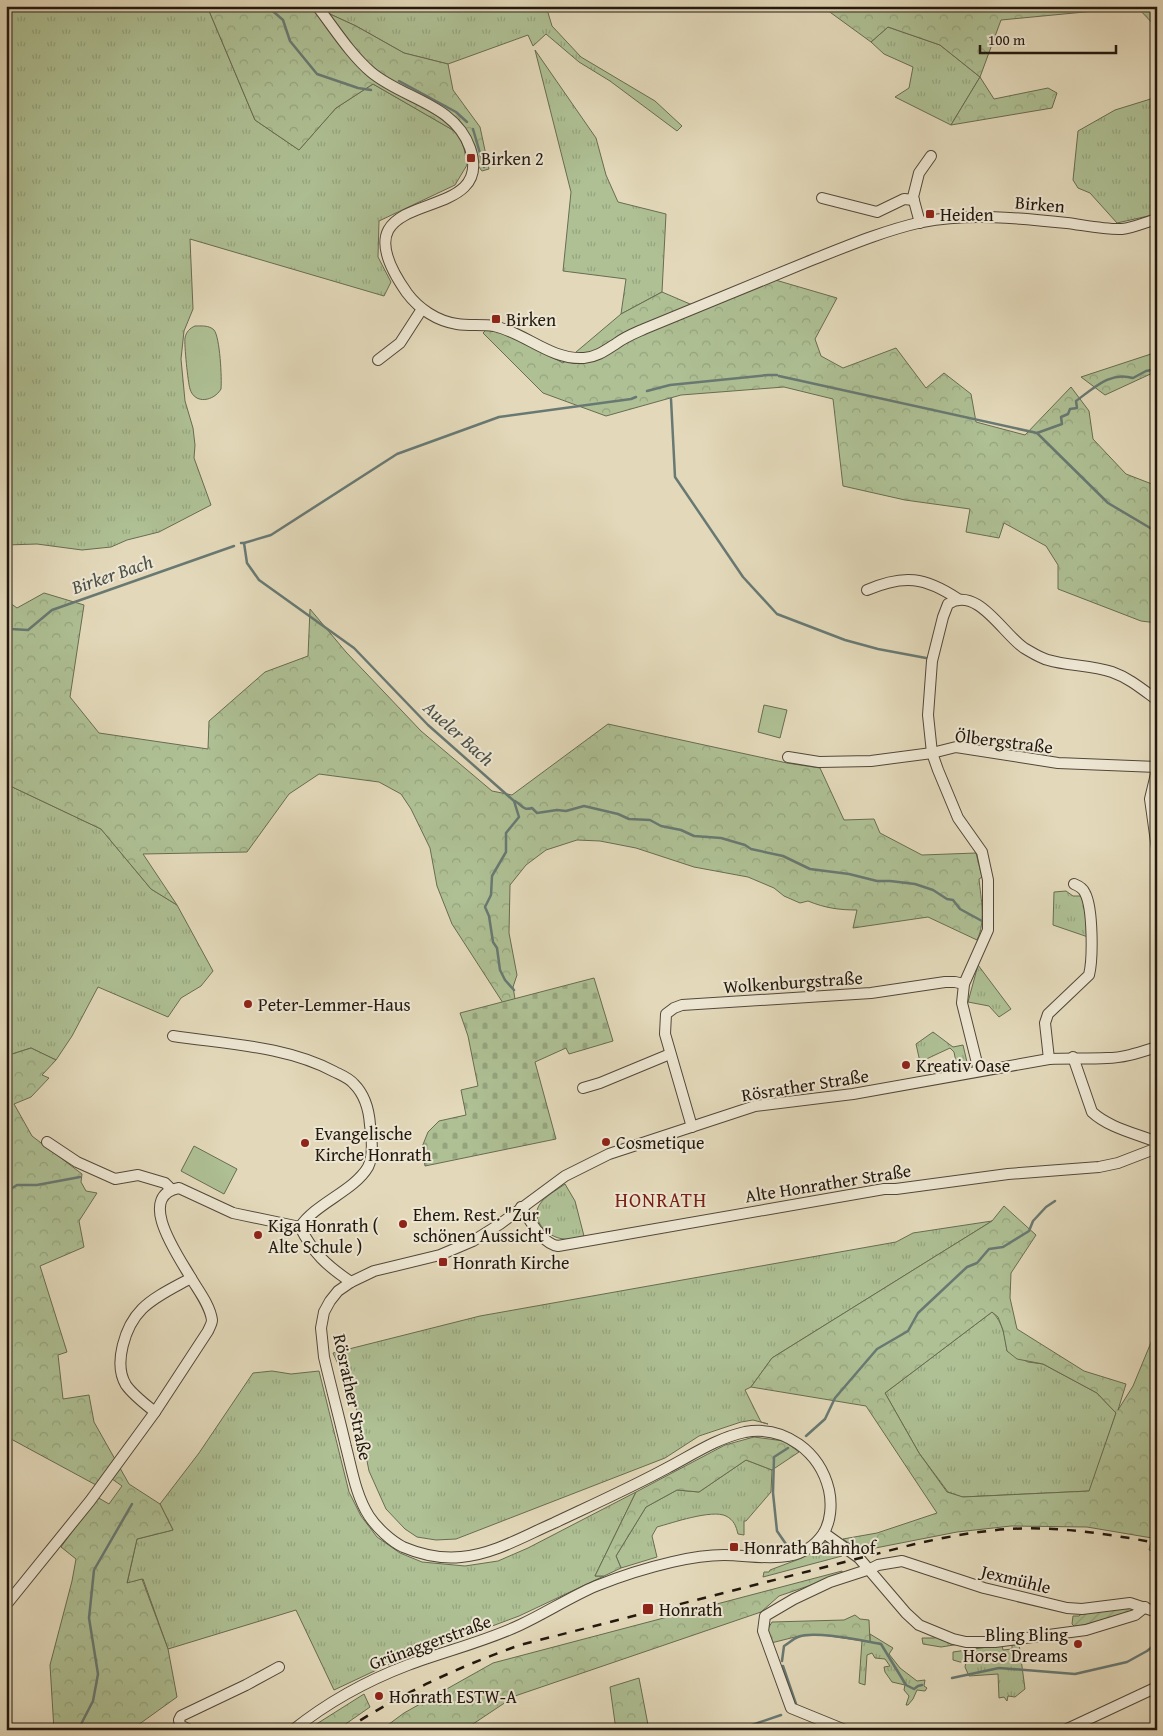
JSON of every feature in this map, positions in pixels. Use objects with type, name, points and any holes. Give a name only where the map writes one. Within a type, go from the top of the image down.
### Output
[{"type":"street","name":"Birken","points":[[317,6],[371,72],[451,119],[462,131],[471,149],[473,166],[468,184],[460,191],[404,215],[388,228],[385,242],[388,254],[398,279],[413,301],[422,310],[441,320],[457,324],[484,325],[510,331],[535,345],[564,357],[588,358],[596,356],[635,333],[753,284],[879,233],[920,223],[957,218],[995,217],[1122,229],[1157,220]]},
{"type":"street","points":[[920,223],[913,197],[919,173],[931,156]]},
{"type":"street","points":[[822,198],[877,212],[904,199],[914,200]]},
{"type":"street","points":[[378,360],[400,343],[422,310]]},
{"type":"street","points":[[867,590],[897,580],[924,581],[958,599],[971,602],[986,610],[1022,646],[1046,660],[1110,671],[1128,678],[1157,700]]},
{"type":"street","points":[[958,599],[948,604],[943,617],[932,661],[928,703],[932,753],[958,818],[982,852],[988,880],[988,930],[964,984],[962,1003],[979,1072]]},
{"type":"street","name":"Ölbergstraße","points":[[788,757],[819,762],[871,762],[956,748],[1058,763],[1157,769]]},
{"type":"street","points":[[1157,769],[1151,788],[1157,849]]},
{"type":"street","points":[[1049,1060],[1045,1023],[1048,1014],[1089,975],[1091,966],[1091,929],[1086,894],[1081,887],[1074,884]]},
{"type":"street","name":"Wolkenburgstraße","points":[[692,1127],[665,1034],[666,1014],[674,1008],[682,1005],[872,993],[945,982],[964,984]]},
{"type":"street","points":[[173,1036],[275,1050],[325,1067],[353,1083],[360,1090],[368,1108],[371,1126],[372,1143],[369,1164],[356,1179],[309,1216],[300,1227]]},
{"type":"street","name":"Rösrather Straße","points":[[824,1533],[830,1514],[831,1503],[826,1480],[816,1461],[800,1444],[791,1439],[772,1433],[754,1431],[739,1434],[714,1444],[632,1487],[499,1548],[461,1557],[438,1558],[418,1553],[399,1545],[377,1526],[368,1514],[356,1487],[324,1357],[321,1328],[324,1312],[338,1291],[351,1282],[374,1271],[446,1253],[487,1232],[565,1176],[586,1164],[610,1154],[755,1106],[853,1094],[1049,1060],[1073,1057],[1108,1058],[1157,1047]]},
{"type":"street","points":[[583,1088],[600,1083],[670,1054]]},
{"type":"street","name":"Alte Honrather Straße","points":[[521,1207],[546,1240],[552,1245],[558,1246],[884,1189],[1008,1174],[1099,1167],[1118,1163],[1157,1147],[1154,1140],[1110,1124],[1092,1112],[1073,1057]]},
{"type":"street","points":[[47,1142],[77,1162],[115,1179],[138,1175],[165,1183],[170,1189]]},
{"type":"street","points":[[6,1605],[90,1501],[155,1412],[212,1322],[207,1305],[169,1237],[161,1217],[159,1206],[163,1195],[170,1189],[180,1188],[233,1213],[300,1227]]},
{"type":"street","points":[[300,1227],[310,1246],[327,1265],[351,1282]]},
{"type":"street","points":[[155,1412],[127,1386],[121,1374],[123,1342],[141,1310],[191,1278]]},
{"type":"street","points":[[824,1533],[859,1558],[906,1613],[919,1625],[966,1642],[995,1642],[1086,1630],[1135,1615],[1145,1607]]},
{"type":"street","name":"Grünaggerstraße","points":[[293,1730],[310,1716],[374,1679],[511,1629],[615,1579],[642,1570],[707,1555],[778,1558],[789,1556],[806,1550],[824,1533]]},
{"type":"street","name":"Jexmühle","points":[[845,1730],[791,1708],[763,1631],[763,1618],[794,1599],[830,1582],[878,1565],[902,1561],[984,1588],[1067,1608],[1082,1609],[1130,1603],[1157,1612]]},
{"type":"street","points":[[190,1730],[180,1725],[179,1720],[181,1716],[279,1668]]},
{"type":"street","points":[[1064,1730],[1157,1687]]},
{"type":"green space","points":[[6,6],[207,6],[255,120],[299,150],[336,108],[373,84],[458,133],[464,148],[467,165],[455,185],[379,221],[378,257],[391,282],[384,296],[190,239],[193,309],[184,331],[181,359],[185,401],[193,428],[194,458],[211,505],[159,532],[127,540],[111,547],[82,550],[37,544],[6,545]]},
{"type":"green space","points":[[207,6],[317,6],[319,9],[356,26],[404,53],[448,64],[453,90],[480,127],[489,169],[482,171],[464,148],[458,133],[373,84],[336,108],[299,150],[255,120]]},
{"type":"green space","points":[[317,6],[546,6],[552,26],[581,57],[655,101],[682,126],[677,131],[610,81],[579,62],[546,34],[533,46],[528,35],[448,64],[404,53],[356,26],[319,9]]},
{"type":"green space","points":[[825,6],[1157,6],[1157,28],[1137,7],[1001,20],[980,77],[940,45],[888,27],[871,42],[827,10]]},
{"type":"green space","points":[[888,27],[940,45],[980,77],[951,125],[895,97],[909,88],[913,67],[884,54],[871,42]]},
{"type":"green space","points":[[535,50],[596,138],[606,175],[618,202],[666,214],[662,292],[621,314],[626,279],[563,271],[571,192]]},
{"type":"green space","points":[[980,77],[994,99],[1048,88],[1057,93],[1052,108],[951,125]]},
{"type":"green space","points":[[1157,97],[1157,214],[1117,223],[1090,193],[1078,188],[1073,180],[1078,131],[1115,110]]},
{"type":"green space","points":[[772,279],[837,298],[815,339],[821,356],[843,368],[896,348],[926,388],[944,373],[971,394],[976,422],[1025,435],[1071,387],[1089,411],[1093,439],[1126,474],[1157,486],[1157,623],[1141,621],[1058,589],[1058,565],[1046,546],[1004,523],[999,538],[966,532],[970,509],[905,500],[843,486],[833,399],[784,387],[681,395],[606,416],[543,393],[483,333],[486,330],[506,333],[563,363],[621,314],[662,292],[697,307]]},
{"type":"green space","points":[[195,326],[212,328],[216,334],[219,349],[221,389],[214,396],[205,400],[192,394],[188,379],[185,338],[188,331]]},
{"type":"green space","points":[[1157,352],[1157,371],[1105,395],[1081,377]]},
{"type":"green space","points":[[44,593],[84,605],[70,697],[99,733],[208,749],[209,721],[265,672],[308,656],[310,609],[346,652],[421,731],[492,791],[512,795],[608,724],[787,763],[820,768],[844,820],[874,819],[880,833],[922,855],[976,853],[982,877],[979,879],[982,910],[980,933],[977,940],[928,917],[853,928],[857,910],[832,908],[808,901],[800,903],[784,896],[774,888],[748,877],[694,867],[636,848],[600,841],[577,840],[546,850],[526,865],[510,885],[509,933],[517,975],[513,987],[515,999],[503,1003],[452,924],[437,886],[430,848],[411,809],[401,794],[379,782],[319,774],[289,794],[247,852],[143,854],[177,905],[151,889],[101,829],[6,784],[6,600],[17,608]]},
{"type":"green space","points":[[764,705],[787,710],[780,738],[758,732]]},
{"type":"green space","points":[[6,784],[101,829],[151,889],[177,905],[213,971],[201,986],[181,998],[168,1017],[98,987],[72,1036],[56,1060],[31,1048],[6,1056]]},
{"type":"green space","points":[[1066,891],[1073,896],[1082,896],[1088,937],[1053,925],[1054,892]]},
{"type":"green space","points":[[978,965],[1011,1009],[999,1017],[989,1006],[968,1002]]},
{"type":"green space","points":[[594,978],[613,1041],[569,1054],[566,1048],[535,1062],[556,1139],[425,1166],[422,1147],[428,1132],[439,1121],[466,1115],[461,1090],[478,1086],[468,1036],[460,1013]]},
{"type":"green space","points":[[933,1032],[953,1047],[963,1045],[967,1062],[957,1067],[954,1052],[950,1048],[920,1062],[916,1044]]},
{"type":"green space","points":[[31,1048],[56,1060],[42,1075],[49,1078],[31,1097],[14,1104],[32,1136],[82,1174],[81,1182],[86,1191],[97,1193],[79,1221],[84,1247],[40,1266],[67,1352],[58,1355],[63,1399],[89,1395],[94,1422],[129,1484],[160,1504],[173,1530],[137,1539],[127,1583],[142,1579],[168,1649],[177,1697],[131,1730],[54,1730],[50,1665],[76,1559],[61,1547],[97,1497],[109,1504],[122,1486],[105,1474],[96,1485],[6,1438],[6,1056]]},
{"type":"green space","points":[[194,1146],[237,1169],[224,1194],[181,1171]]},
{"type":"green space","points":[[565,1184],[575,1201],[584,1236],[569,1239],[558,1238],[542,1227],[537,1216],[537,1210],[542,1201]]},
{"type":"green space","points":[[1004,1206],[1036,1235],[1011,1273],[1010,1298],[1017,1329],[1084,1371],[1126,1384],[1118,1410],[1133,1386],[1157,1328],[1157,1552],[1149,1550],[1152,1538],[1087,1527],[1011,1526],[957,1532],[860,1551],[843,1539],[877,1533],[937,1513],[866,1406],[751,1387],[772,1358],[992,1221]],"holes":[[[992,1312],[998,1317],[1003,1330],[1007,1351],[1017,1359],[1043,1364],[1097,1393],[1116,1413],[1089,1491],[963,1497],[947,1492],[919,1453],[885,1393]]]},
{"type":"green space","points":[[992,1221],[772,1358],[751,1387],[745,1390],[761,1422],[768,1424],[753,1420],[741,1422],[699,1436],[665,1458],[456,1539],[436,1540],[417,1537],[405,1529],[386,1509],[369,1471],[355,1401],[333,1353],[480,1316],[896,1242],[913,1233]]},
{"type":"green space","points":[[992,1312],[1001,1325],[1007,1351],[1028,1362],[1043,1364],[1097,1393],[1116,1413],[1090,1491],[962,1497],[948,1492],[919,1453],[885,1393]]},
{"type":"green space","points":[[272,1371],[291,1374],[319,1371],[349,1492],[361,1516],[377,1537],[400,1553],[422,1562],[465,1566],[498,1561],[528,1548],[636,1492],[595,1576],[604,1576],[519,1616],[385,1666],[334,1690],[296,1610],[168,1649],[143,1579],[127,1584],[137,1539],[173,1530],[160,1504],[199,1453],[253,1373]]},
{"type":"green space","points":[[754,1437],[784,1441],[799,1452],[772,1470],[746,1460],[699,1492],[677,1490],[646,1507],[616,1556],[621,1568],[604,1576],[595,1576],[636,1492],[725,1445]]},
{"type":"green space","points":[[746,1460],[772,1470],[771,1492],[744,1521],[744,1535],[738,1534],[731,1519],[720,1514],[702,1515],[682,1520],[657,1527],[652,1536],[657,1557],[621,1568],[616,1556],[646,1507],[677,1490],[699,1492]]},
{"type":"green space","points":[[826,1542],[834,1546],[842,1556],[763,1577],[764,1572],[769,1572],[802,1558]]},
{"type":"green space","points":[[842,1571],[843,1574],[779,1596],[761,1612],[515,1696],[464,1730],[381,1730],[404,1713],[493,1663]]},
{"type":"green space","points":[[1130,1604],[1136,1612],[1075,1627],[1072,1624],[1073,1616],[1079,1616],[1085,1611]]},
{"type":"green space","points":[[855,1615],[860,1619],[869,1620],[870,1642],[823,1635],[799,1636],[771,1643],[766,1632],[772,1622],[844,1620]]},
{"type":"green space","points":[[870,1634],[893,1648],[889,1654],[900,1668],[917,1681],[925,1680],[924,1686],[927,1688],[925,1691],[917,1690],[908,1705],[906,1705],[909,1696],[904,1690],[905,1685],[892,1682],[884,1667],[890,1666],[885,1659],[875,1658],[872,1653],[867,1655],[865,1685],[859,1683],[862,1641],[870,1642]]},
{"type":"green space","points":[[941,1636],[960,1644],[941,1647],[923,1644],[922,1638]]},
{"type":"green space","points":[[1012,1644],[1019,1644],[1025,1689],[1015,1697],[1008,1696],[1007,1701],[1004,1697],[999,1698],[998,1674],[969,1676],[965,1667],[966,1662],[953,1660],[953,1652],[1002,1645],[1003,1650],[1012,1649]]},
{"type":"green space","points":[[639,1678],[649,1730],[616,1730],[610,1687]]},
{"type":"green space","points":[[364,1694],[370,1707],[337,1730],[307,1730]]},
{"type":"waterway","points":[[267,6],[283,20],[290,41],[317,74],[358,88],[371,90]]},
{"type":"waterway","points":[[399,81],[456,112],[467,122]]},
{"type":"waterway","points":[[473,129],[484,167]]},
{"type":"waterway","points":[[779,376],[1037,433],[1062,424],[1061,417],[1068,414],[1070,409],[1077,408],[1076,401],[1103,382],[1117,377],[1133,378],[1146,371],[1157,369]]},
{"type":"waterway","points":[[647,391],[670,385],[777,375]]},
{"type":"waterway","name":"Aueler Bach","points":[[244,543],[271,535],[397,454],[499,417],[636,397]]},
{"type":"waterway","points":[[671,399],[675,477],[743,577],[777,614],[845,640],[878,649],[926,658]]},
{"type":"waterway","points":[[1037,433],[1108,503],[1157,532]]},
{"type":"waterway","name":"Aueler Bach","points":[[241,543],[244,543],[247,563],[259,580],[354,648],[428,725],[514,801],[519,817],[506,833],[506,852],[492,876],[491,895],[485,907],[489,916],[493,942],[497,948],[500,970],[505,980],[514,990]]},
{"type":"waterway","name":"Birker Bach","points":[[6,623],[11,629],[28,630],[52,610],[234,546]]},
{"type":"waterway","points":[[515,801],[525,808],[532,808],[537,813],[557,810],[566,811],[584,806],[618,814],[629,819],[650,820],[661,826],[681,830],[694,836],[721,838],[745,845],[751,849],[783,856],[810,869],[849,874],[877,881],[915,884],[953,900],[960,909],[982,921]]},
{"type":"waterway","points":[[6,1192],[17,1185],[37,1185],[80,1177]]},
{"type":"waterway","points":[[806,1436],[825,1419],[835,1398],[877,1349],[908,1331],[918,1313],[967,1267],[977,1263],[989,1249],[1003,1247],[1029,1231],[1033,1221],[1046,1207],[1055,1201]]},
{"type":"waterway","points":[[788,1448],[774,1457],[773,1493],[777,1531],[788,1547]]},
{"type":"waterway","points":[[78,1730],[93,1701],[98,1674],[89,1618],[94,1570],[132,1504]]},
{"type":"waterway","points":[[782,1661],[784,1646],[794,1639],[805,1635],[827,1635],[881,1644],[906,1685],[914,1689],[922,1685]]},
{"type":"waterway","points":[[952,1678],[999,1668],[1075,1674],[1127,1662],[1157,1643]]},
{"type":"waterway","points":[[783,1666],[796,1704]]},
{"type":"waterway","points":[[737,1730],[781,1715]]},
{"type":"railway","points":[[345,1730],[430,1682],[474,1662],[520,1645],[915,1544],[974,1533],[1028,1528],[1083,1532],[1157,1543]]},
{"type":"place","name":"Birken 2","points":[[471,158]]},
{"type":"place","name":"Heiden","points":[[930,214]]},
{"type":"place","name":"Birken","points":[[496,319]]},
{"type":"place","name":"Peter-Lemmer-Haus","points":[[248,1004]]},
{"type":"place","name":"Kreativ Oase","points":[[906,1065]]},
{"type":"place","name":"Cosmetique","points":[[606,1142]]},
{"type":"place","name":"Evangelische Kirche Honrath","points":[[305,1143]]},
{"type":"place","name":"Ehem. Rest. \"Zur schönen Aussicht\"","points":[[403,1224]]},
{"type":"place","name":"Kiga Honrath ( Alte Schule )","points":[[258,1235]]},
{"type":"place","name":"Honrath Kirche","points":[[443,1262]]},
{"type":"place","name":"Honrath Bahnhof","points":[[734,1547]]},
{"type":"place","name":"Honrath","points":[[648,1609]]},
{"type":"place","name":"Bling Bling Horse Dreams","points":[[1078,1644]]},
{"type":"place","name":"Honrath ESTW-A","points":[[379,1696]]},
{"type":"district","name":"HONRATH","points":[[661,1199]]}]
